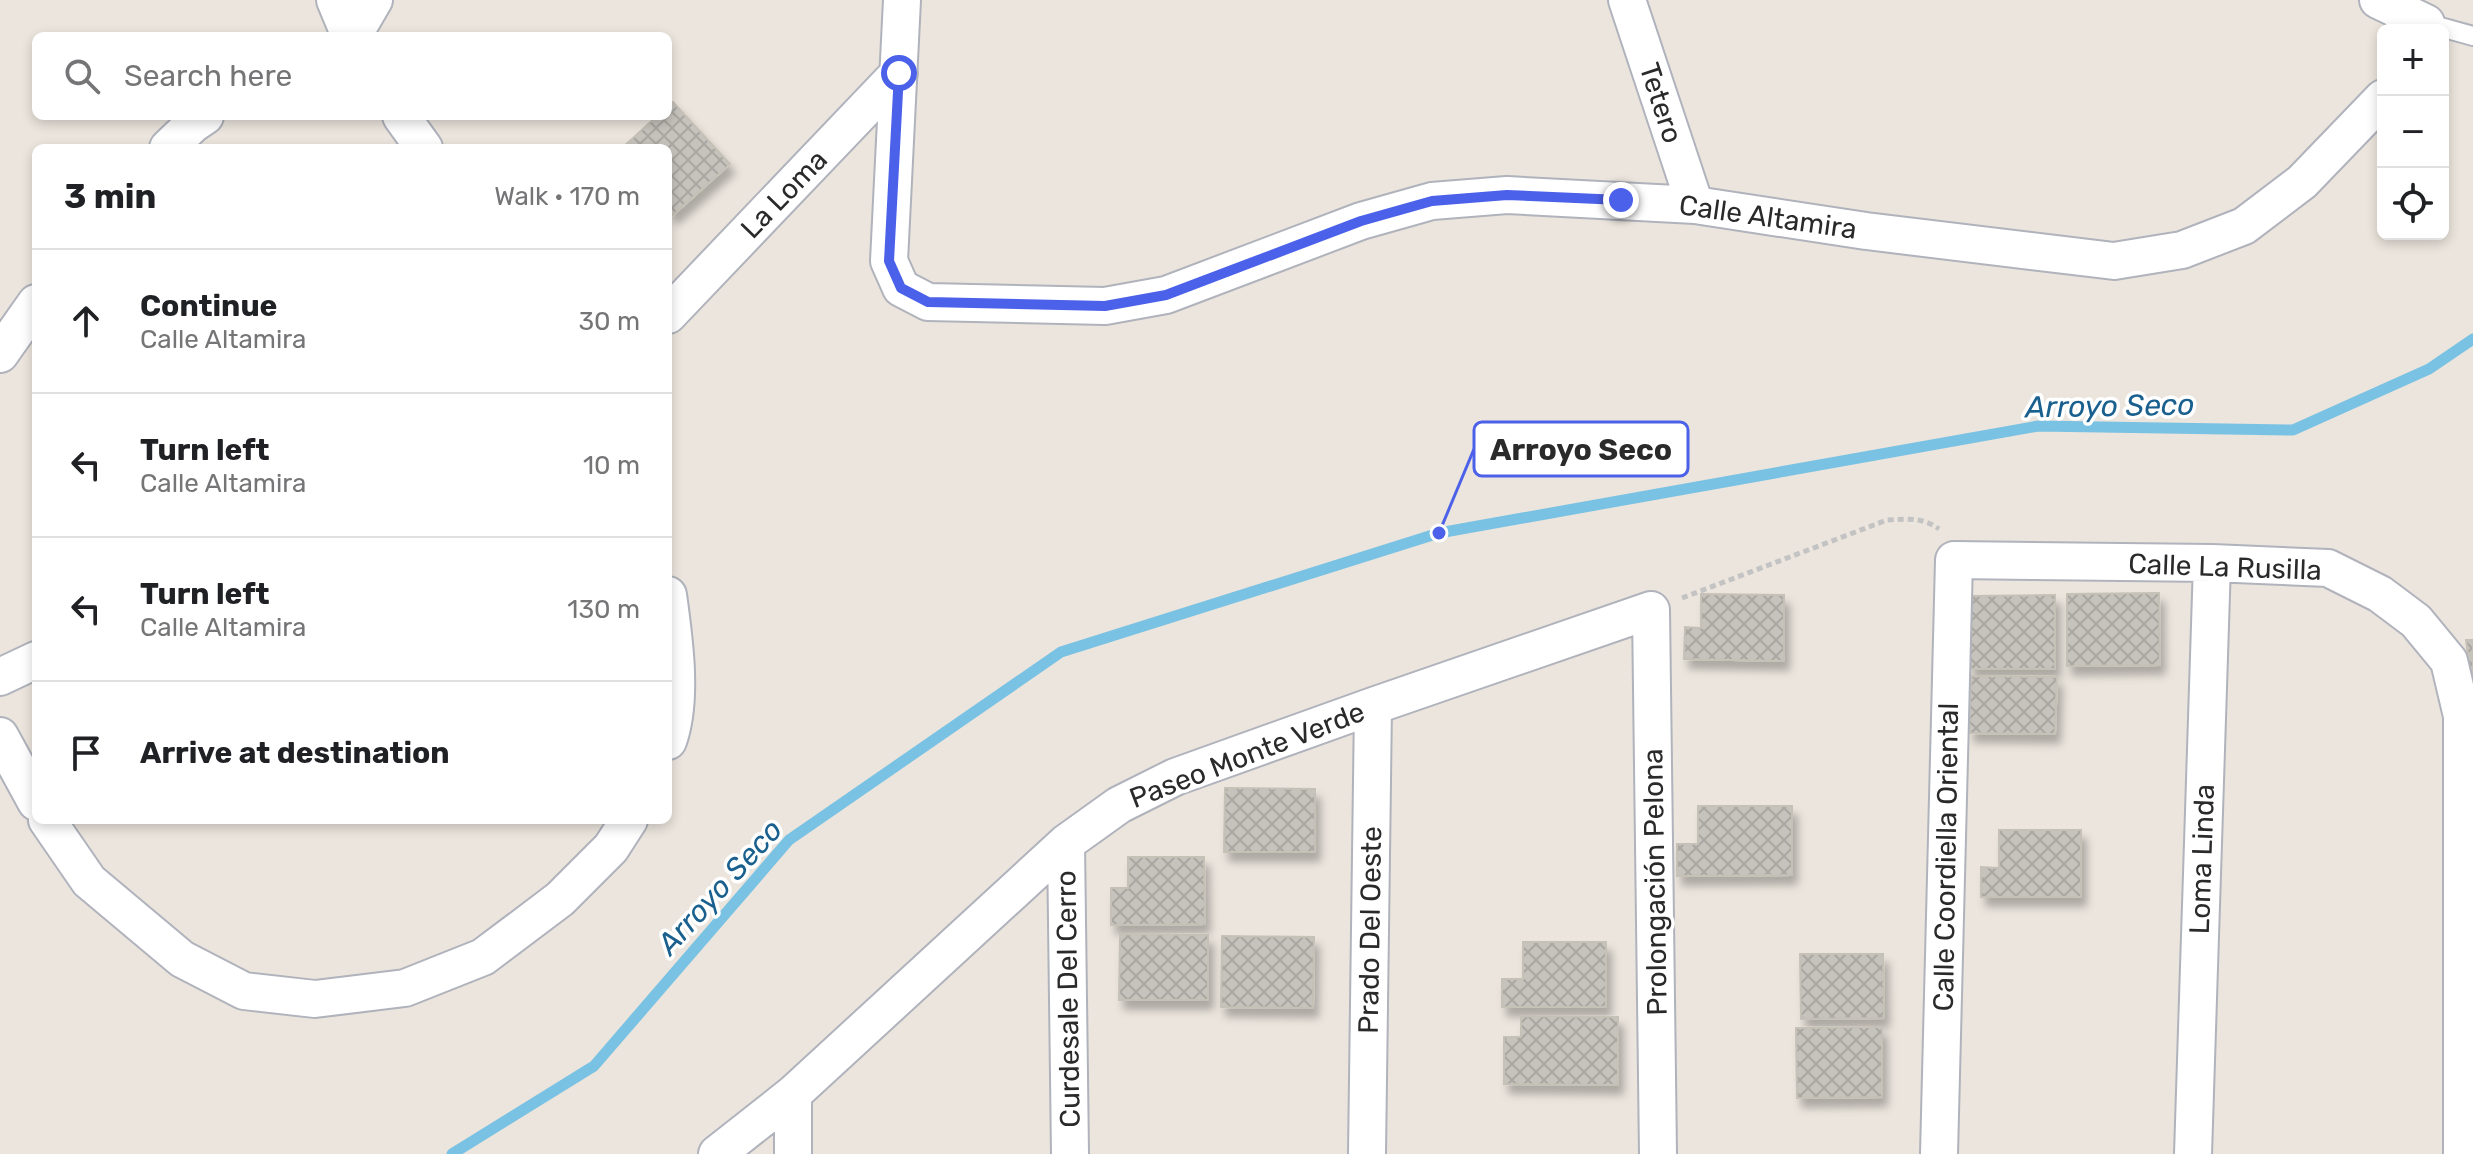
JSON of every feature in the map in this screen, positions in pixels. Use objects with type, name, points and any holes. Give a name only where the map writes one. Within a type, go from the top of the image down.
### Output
[{"type":"street","points":[[335,0],[350,32]]},
{"type":"street","points":[[354,32],[374,0]]},
{"type":"street","name":"Calle Altamira","points":[[902,0],[889,261],[901,288],[928,302],[1105,306],[1166,295],[1361,221],[1432,201],[1507,195],[1695,205],[1866,231],[2114,261],[2182,250],[2244,226],[2302,182],[2377,104]]},
{"type":"street","name":"Tetero","points":[[1627,0],[1695,205]]},
{"type":"street","points":[[2378,0],[2427,18]]},
{"type":"street","name":"La Loma","points":[[672,311],[899,73]]},
{"type":"street","points":[[172,144],[199,120]]},
{"type":"street","points":[[404,120],[421,144]]},
{"type":"street","points":[[0,354],[32,309]]},
{"type":"street","name":"Calle La Rusilla","points":[[1954,560],[2212,563],[2328,568],[2380,594],[2416,621],[2449,661],[2462,716],[2468,921],[2462,1154]]},
{"type":"street","name":"Calle Coordiella Oriental","points":[[1939,1154],[1954,560]]},
{"type":"street","name":"Loma Linda","points":[[2193,1154],[2212,563]]},
{"type":"street","name":"Paseo Monte Verde","points":[[717,1154],[793,1094],[1066,843],[1119,805],[1175,777],[1651,610]]},
{"type":"street","name":"Prolongación Pelona","points":[[1651,610],[1658,1154]]},
{"type":"street","points":[[672,628],[676,660],[672,730]]},
{"type":"street","points":[[0,677],[32,662]]},
{"type":"street","name":"Prado Del Oeste","points":[[1367,1154],[1373,706]]},
{"type":"street","points":[[0,736],[32,795]]},
{"type":"street","points":[[50,824],[89,881],[182,959],[244,991],[315,999],[405,988],[483,957],[560,899],[611,848],[626,824]]},
{"type":"street","name":"Curdesale Del Cerro","points":[[1066,843],[1070,1154]]},
{"type":"street","points":[[793,1094],[793,1154]]},
{"type":"lane","points":[[2427,18],[2473,36]]},
{"type":"path","points":[[1651,610],[1887,520],[1915,518],[1931,523],[1944,533],[1951,544],[1954,560]]},
{"type":"building","points":[[672,103],[730,164],[673,215],[672,144],[626,144],[653,120],[672,120]]},
{"type":"building","points":[[2159,593],[2160,665],[2067,666],[2067,594]]},
{"type":"building","points":[[1701,594],[1784,595],[1784,661],[1684,659],[1685,627],[1701,628]]},
{"type":"building","points":[[2055,595],[2055,669],[1969,669],[1968,596]]},
{"type":"building","points":[[2466,640],[2473,640],[2473,693]]},
{"type":"building","points":[[1971,676],[2057,677],[2055,734],[1969,733]]},
{"type":"building","points":[[1225,788],[1315,789],[1315,852],[1224,852]]},
{"type":"building","points":[[1698,806],[1792,806],[1792,875],[1677,876],[1677,844],[1698,844]]},
{"type":"building","points":[[1999,830],[2081,830],[2081,897],[1981,897],[1981,867],[1999,868]]},
{"type":"building","points":[[1128,857],[1204,857],[1205,924],[1111,925],[1111,888],[1128,888]]},
{"type":"building","points":[[1120,934],[1208,935],[1208,1000],[1119,1000]]},
{"type":"building","points":[[1222,936],[1314,937],[1313,1008],[1221,1007]]},
{"type":"building","points":[[1523,942],[1606,942],[1606,1007],[1502,1007],[1502,979],[1523,979]]},
{"type":"building","points":[[1800,954],[1883,954],[1884,1018],[1801,1019]]},
{"type":"building","points":[[1521,1016],[1618,1017],[1618,1085],[1504,1084],[1504,1037],[1521,1037]]},
{"type":"building","points":[[1882,1027],[1882,1097],[1797,1098],[1796,1028]]},
{"type":"waterway","name":"Arroyo Seco","points":[[452,1154],[594,1066],[789,840],[1061,652],[1439,533],[2038,426],[2293,430],[2429,369],[2473,339]]},
{"type":"place","name":"Arroyo Seco","points":[[1439,533]]},
{"type":"route","points":[[899,73],[889,261],[901,288],[928,302],[1105,306],[1166,295],[1361,221],[1432,201],[1507,195],[1621,200]]}]
